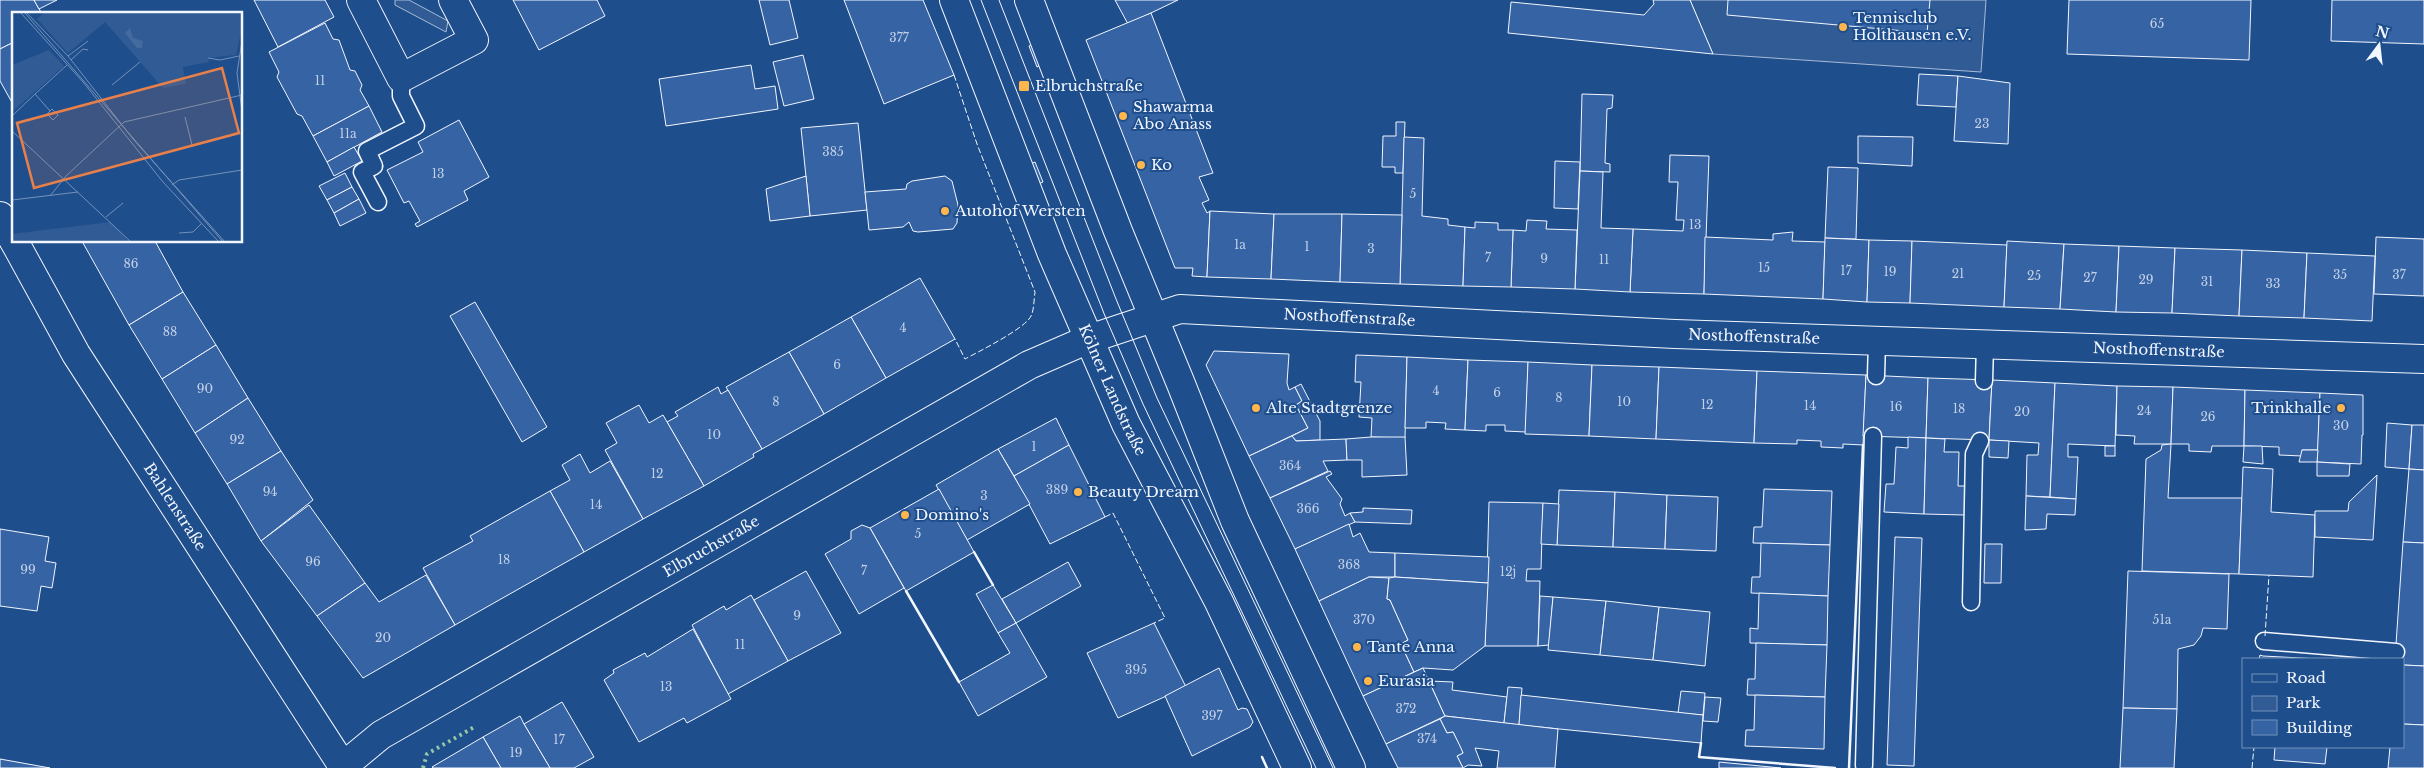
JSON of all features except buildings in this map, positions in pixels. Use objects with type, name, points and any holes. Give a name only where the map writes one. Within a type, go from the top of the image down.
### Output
[{"type":"street","points":[[361,0],[401,78],[474,40],[453,0]]},
{"type":"street","name":"Kölner Landstraße","points":[[954,0],[1052,254],[1126,424],[1219,602],[1297,768]]},
{"type":"street","points":[[1029,0],[1118,231],[1235,521],[1351,768]]},
{"type":"street","name":"Bahlenstraße","points":[[0,216],[12,237]]},
{"type":"street","name":"Bahlenstraße","points":[[15,242],[76,354],[342,767]]},
{"type":"street","name":"Nosthoffenstraße","points":[[1089,339],[1180,309],[1675,334],[2424,358]]},
{"type":"street","name":"Elbruchstraße","points":[[342,767],[380,735],[1029,365],[1089,339]]},
{"type":"lane","points":[[378,202],[362,172],[374,166],[367,151],[416,126],[401,96],[401,78]]},
{"type":"lane","points":[[1876,376],[1877,341]]},
{"type":"lane","points":[[1984,381],[1985,344]]},
{"type":"lane","points":[[1864,765],[1873,436]]},
{"type":"lane","points":[[1971,602],[1974,454],[1980,441]]},
{"type":"lane","points":[[2264,641],[2396,652]]},
{"type":"green space","points":[[395,0],[409,0],[448,21],[446,32],[395,5]]},
{"type":"green space","name":"Tennisclub Holthausen e.V.","points":[[1690,0],[1986,0],[1981,72],[1713,54]]},
{"type":"tram line","points":[[981,0],[1105,316],[1143,404],[1316,768]]},
{"type":"tram line","points":[[999,0],[1116,299],[1157,398],[1333,768]]},
{"type":"hedge","points":[[423,768],[427,754],[476,726]]},
{"type":"fence","points":[[954,75],[977,144],[1035,292],[1031,316],[1020,327],[1001,339],[965,359],[955,339]]},
{"type":"fence","points":[[1105,517],[1113,513],[1165,618],[1154,623]]},
{"type":"fence","points":[[2265,636],[2269,575]]},
{"type":"fence","points":[[2252,768],[2254,748]]},
{"type":"wall","points":[[1849,768],[1863,445]]},
{"type":"wall","points":[[974,552],[993,585]]},
{"type":"wall","points":[[906,591],[959,682]]},
{"type":"wall","points":[[1701,743],[1699,757],[1835,768]]},
{"type":"wall","points":[[1262,757],[1267,768]]},
{"type":"place","name":"Tennisclub Holthausen e.V.","points":[[1843,27]]},
{"type":"place","name":"Elbruchstraße","points":[[1024,86]]},
{"type":"place","name":"Shawarma Abo Anass","points":[[1123,116]]},
{"type":"place","name":"Ko","points":[[1141,165]]},
{"type":"place","name":"Autohof Wersten","points":[[945,211]]},
{"type":"place","name":"Alte Stadtgrenze","points":[[1256,408]]},
{"type":"place","name":"Trinkhalle","points":[[2341,408]]},
{"type":"place","name":"Beauty Dream","points":[[1078,492]]},
{"type":"place","name":"Domino's","points":[[905,515]]},
{"type":"place","name":"Tante Anna","points":[[1357,647]]},
{"type":"place","name":"Eurasia","points":[[1368,681]]}]
